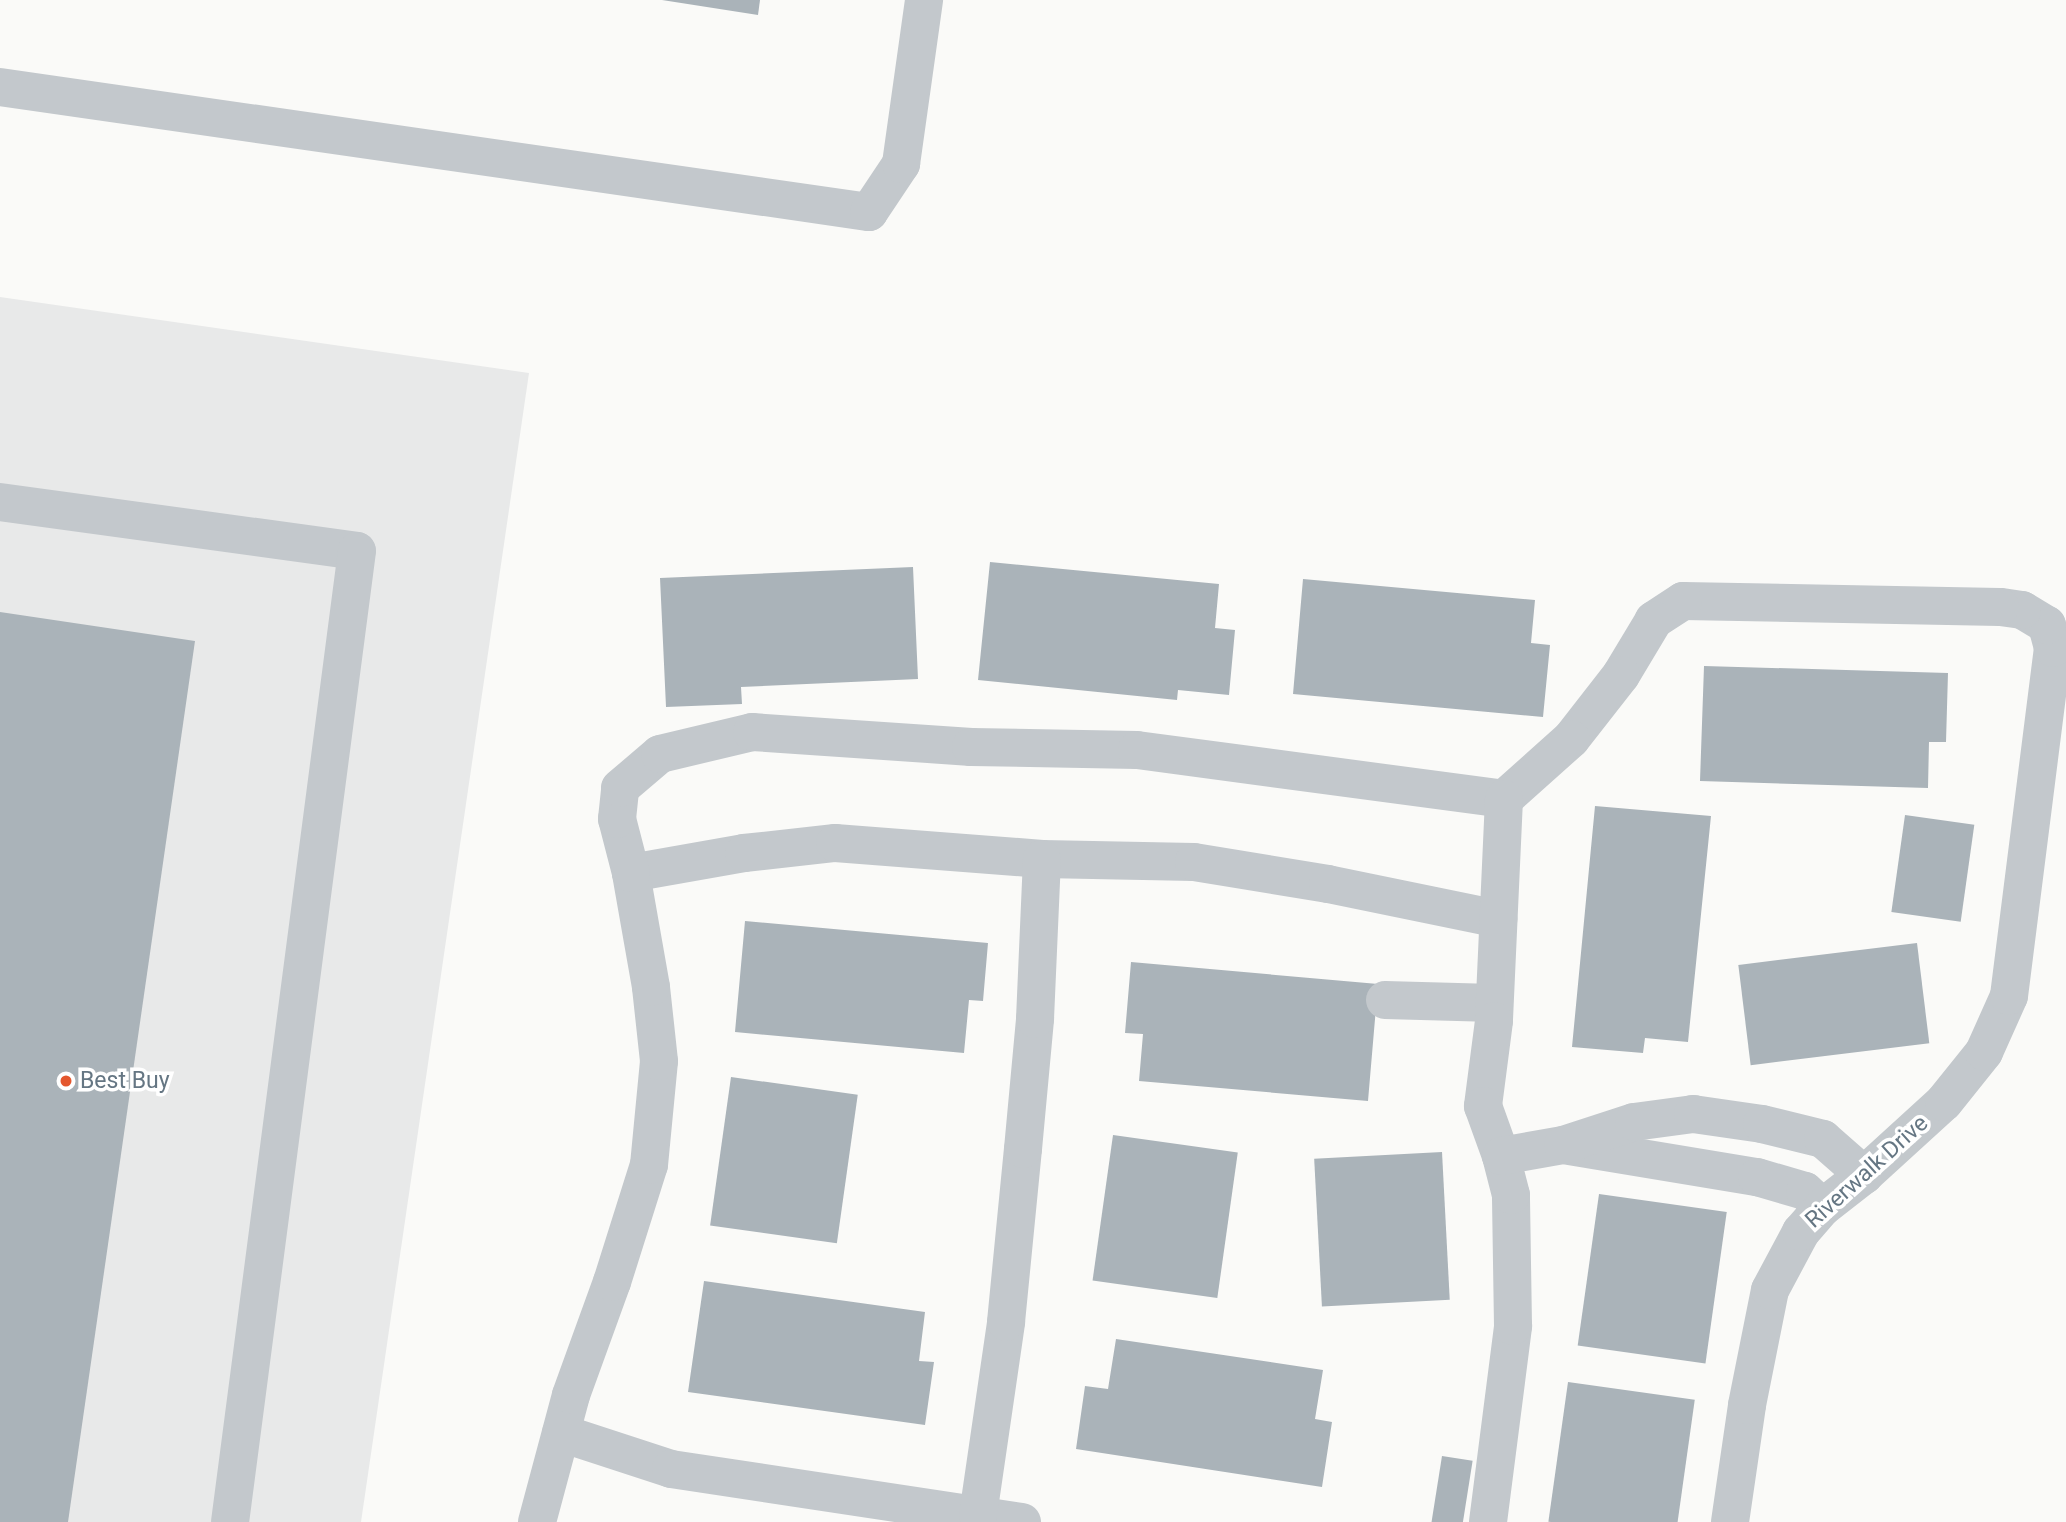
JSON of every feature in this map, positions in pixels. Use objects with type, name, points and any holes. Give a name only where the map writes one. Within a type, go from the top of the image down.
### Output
[{"type":"lane","points":[[0,87],[869,212],[901,164],[924,0]]},
{"type":"lane","points":[[0,502],[357,551],[230,1522]]},
{"type":"lane","name":"Riverwalk Drive","points":[[1504,799],[1571,738],[1621,675],[1654,620],[1684,601],[2000,607],[2022,610],[2047,625],[2053,648],[2009,996],[1984,1052],[1944,1102],[1864,1175],[1823,1208],[1801,1232],[1770,1290],[1747,1405],[1730,1522]]},
{"type":"lane","points":[[537,1522],[561,1433],[649,1164],[659,1061],[651,987],[631,873],[617,819],[620,788],[660,754],[752,732],[971,747],[1137,750],[1504,799],[1494,1003],[1483,1106],[1501,1156],[1511,1195],[1513,1325],[1488,1522]]},
{"type":"lane","points":[[631,873],[744,853],[835,843],[1042,859],[1194,862],[1328,884],[1499,919]]},
{"type":"lane","points":[[978,1515],[1006,1322],[1035,1018],[1042,859]]},
{"type":"lane","points":[[1385,1000],[1494,1003]]},
{"type":"lane","points":[[1501,1156],[1563,1145],[1634,1122],[1693,1115],[1762,1124],[1823,1139],[1864,1175]]},
{"type":"lane","points":[[1563,1145],[1757,1177],[1805,1191],[1823,1208]]},
{"type":"lane","points":[[561,1433],[671,1469],[1022,1522]]},
{"type":"shaded area","points":[[0,297],[529,373],[361,1522],[0,1522]]},
{"type":"building","points":[[662,0],[760,0],[758,15]]},
{"type":"building","points":[[990,562],[1219,584],[1215,628],[1235,630],[1229,695],[1178,690],[1177,700],[978,680]]},
{"type":"building","points":[[913,567],[918,679],[741,687],[742,704],[666,707],[660,578]]},
{"type":"building","points":[[1303,579],[1535,600],[1531,643],[1550,645],[1543,717],[1293,694]]},
{"type":"building","name":"Best Buy","points":[[0,612],[195,641],[68,1522],[0,1522]]},
{"type":"building","points":[[1704,666],[1948,673],[1946,742],[1929,742],[1928,788],[1700,781]]},
{"type":"building","points":[[1595,806],[1711,816],[1688,1042],[1645,1038],[1643,1053],[1572,1047]]},
{"type":"building","points":[[1905,815],[1974,825],[1961,922],[1891,912]]},
{"type":"building","points":[[745,921],[988,943],[983,1001],[969,1000],[964,1053],[735,1032]]},
{"type":"building","points":[[1917,943],[1929,1043],[1751,1065],[1738,965]]},
{"type":"building","points":[[1131,962],[1378,984],[1368,1101],[1139,1081],[1143,1034],[1125,1033]]},
{"type":"building","points":[[731,1077],[858,1095],[837,1243],[710,1226]]},
{"type":"building","points":[[1113,1135],[1238,1153],[1217,1298],[1093,1281]]},
{"type":"building","points":[[1442,1152],[1450,1300],[1322,1306],[1314,1159]]},
{"type":"building","points":[[1599,1194],[1727,1212],[1705,1363],[1578,1346]]},
{"type":"building","points":[[704,1281],[925,1312],[919,1361],[934,1362],[925,1425],[688,1392]]},
{"type":"building","points":[[1116,1339],[1323,1370],[1315,1419],[1332,1422],[1322,1487],[1076,1449],[1085,1386],[1108,1389]]},
{"type":"building","points":[[1568,1382],[1695,1400],[1678,1522],[1548,1522]]},
{"type":"building","points":[[1442,1456],[1473,1461],[1463,1522],[1432,1522]]},
{"type":"place","name":"Best Buy","points":[[66,1081]]}]
